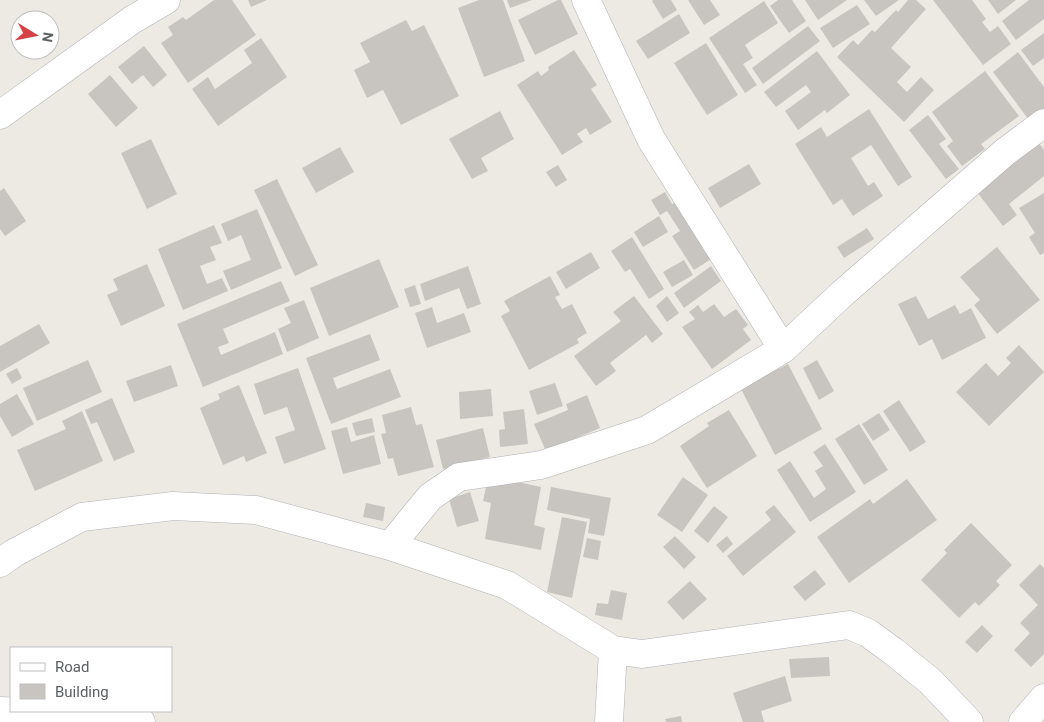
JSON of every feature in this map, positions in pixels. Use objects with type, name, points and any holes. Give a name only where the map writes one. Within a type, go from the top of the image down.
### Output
[{"type":"street","points":[[0,115],[132,20],[166,0]]},
{"type":"street","points":[[586,0],[651,139],[783,349]]},
{"type":"street","points":[[390,546],[430,497],[459,477],[541,465],[647,430],[783,349],[843,293],[1004,152],[1044,123]]},
{"type":"street","points":[[0,563],[14,553],[82,517],[173,506],[256,510],[390,546],[507,585],[613,650],[642,654],[850,625],[868,633],[930,681],[969,722]]},
{"type":"street","points":[[609,722],[613,650]]},
{"type":"street","points":[[1022,722],[1044,698]]},
{"type":"street","points":[[25,712],[100,715],[141,722]]},
{"type":"building","points":[[214,0],[232,0],[256,35],[188,83],[161,43],[173,35],[168,27],[183,17],[186,20]]},
{"type":"building","points":[[248,0],[267,0],[251,7]]},
{"type":"building","points":[[479,0],[503,0],[525,61],[484,77],[458,8]]},
{"type":"building","points":[[507,0],[532,0],[510,8]]},
{"type":"building","points":[[561,0],[578,34],[535,55],[518,20]]},
{"type":"building","points":[[653,0],[671,0],[677,10],[663,19]]},
{"type":"building","points":[[688,0],[710,0],[720,15],[704,25]]},
{"type":"building","points":[[778,0],[792,0],[806,21],[789,33],[770,6]]},
{"type":"building","points":[[805,0],[847,0],[818,20]]},
{"type":"building","points":[[864,0],[899,0],[876,16]]},
{"type":"building","points":[[908,0],[916,0],[926,9],[891,48],[911,67],[897,82],[907,92],[921,77],[934,90],[904,122],[837,57],[853,40],[858,45],[872,30],[875,32],[896,10],[898,12]]},
{"type":"building","points":[[933,0],[972,0],[986,19],[982,22],[990,32],[998,26],[1011,44],[983,65]]},
{"type":"building","points":[[988,0],[1016,0],[998,14]]},
{"type":"building","points":[[1029,0],[1044,0],[1044,19],[1016,40],[1002,21]]},
{"type":"building","points":[[764,1],[778,23],[745,45],[753,58],[743,64],[757,85],[745,93],[709,38]]},
{"type":"building","points":[[857,5],[870,24],[833,48],[820,28]]},
{"type":"building","points":[[679,14],[690,33],[648,59],[636,41]]},
{"type":"building","points":[[406,20],[412,31],[424,25],[459,96],[401,125],[383,90],[367,98],[354,70],[370,62],[360,43]]},
{"type":"building","points":[[808,26],[820,41],[763,84],[752,68]]},
{"type":"building","points":[[1044,33],[1044,58],[1033,66],[1021,50]]},
{"type":"building","points":[[261,38],[287,77],[218,126],[192,89],[208,77],[215,89],[252,63],[244,50]]},
{"type":"building","points":[[706,43],[738,95],[707,115],[674,63]]},
{"type":"building","points":[[144,46],[167,75],[153,87],[143,75],[132,84],[118,67]]},
{"type":"building","points":[[574,50],[597,85],[591,89],[612,122],[590,135],[586,128],[577,134],[583,142],[562,155],[517,85],[538,71],[541,76],[549,70],[548,67]]},
{"type":"building","points":[[817,51],[850,95],[827,113],[825,110],[798,130],[785,111],[811,92],[806,85],[776,107],[764,92]]},
{"type":"building","points":[[1018,52],[1044,87],[1044,109],[1029,120],[993,72]]},
{"type":"building","points":[[985,71],[1019,116],[981,144],[985,149],[962,166],[947,146],[953,141],[932,112]]},
{"type":"building","points":[[110,75],[138,108],[116,127],[88,94]]},
{"type":"building","points":[[869,109],[912,177],[898,186],[871,145],[851,158],[868,186],[874,182],[883,196],[853,216],[842,199],[833,205],[795,144],[821,127],[827,137]]},
{"type":"building","points":[[500,111],[514,139],[481,158],[488,171],[472,179],[449,139]]},
{"type":"building","points":[[928,115],[946,139],[939,144],[959,169],[946,179],[909,130]]},
{"type":"building","points":[[151,139],[177,194],[147,209],[121,153]]},
{"type":"building","points":[[1039,143],[1044,150],[1044,176],[1009,204],[1017,215],[1003,226],[977,192]]},
{"type":"building","points":[[340,147],[354,172],[316,193],[302,168]]},
{"type":"building","points":[[749,164],[761,184],[720,208],[708,188]]},
{"type":"building","points":[[558,165],[567,180],[556,187],[546,172]]},
{"type":"building","points":[[277,179],[318,265],[295,276],[254,190]]},
{"type":"building","points":[[4,188],[26,221],[5,236],[0,229],[0,191]]},
{"type":"building","points":[[665,192],[672,204],[681,199],[716,256],[694,270],[672,236],[680,231],[667,211],[660,215],[651,200]]},
{"type":"building","points":[[1044,193],[1044,253],[1040,255],[1029,237],[1035,233],[1019,208]]},
{"type":"building","points":[[257,209],[282,268],[231,290],[223,271],[251,260],[241,235],[228,241],[221,224]]},
{"type":"building","points":[[659,216],[668,232],[643,247],[634,232]]},
{"type":"building","points":[[214,225],[222,243],[210,247],[216,260],[200,266],[207,284],[222,278],[228,291],[183,310],[158,249]]},
{"type":"building","points":[[867,228],[874,239],[844,258],[837,247]]},
{"type":"building","points":[[632,237],[664,289],[649,299],[630,269],[625,272],[611,251]]},
{"type":"building","points":[[997,247],[1040,300],[997,334],[974,305],[980,300],[960,277]]},
{"type":"building","points":[[591,252],[600,268],[566,289],[556,272]]},
{"type":"building","points":[[379,259],[399,307],[329,336],[310,288]]},
{"type":"building","points":[[684,260],[693,275],[672,287],[663,272]]},
{"type":"building","points":[[147,264],[165,306],[121,326],[107,295],[118,290],[113,279]]},
{"type":"building","points":[[468,266],[481,304],[467,309],[459,288],[425,301],[420,284]]},
{"type":"building","points":[[711,266],[721,281],[684,308],[674,293]]},
{"type":"building","points":[[550,276],[560,295],[555,297],[562,309],[572,304],[587,333],[577,339],[579,343],[529,370],[501,316],[510,311],[504,301]]},
{"type":"building","points":[[281,281],[290,301],[223,329],[229,343],[218,347],[221,355],[275,332],[283,354],[203,387],[177,324]]},
{"type":"building","points":[[415,285],[421,304],[410,307],[404,289]]},
{"type":"building","points":[[634,296],[663,334],[652,343],[646,335],[610,363],[616,371],[596,386],[574,356],[621,321],[613,312]]},
{"type":"building","points":[[667,296],[679,313],[667,322],[656,306]]},
{"type":"building","points":[[916,296],[928,319],[955,305],[960,314],[971,308],[986,338],[942,360],[932,339],[919,346],[898,304]]},
{"type":"building","points":[[304,300],[319,338],[287,352],[278,329],[291,323],[284,308]]},
{"type":"building","points":[[714,304],[724,317],[736,309],[748,325],[743,329],[751,340],[712,369],[682,327],[695,319],[689,312],[698,305],[703,312]]},
{"type":"building","points":[[432,307],[437,323],[464,313],[471,332],[427,348],[415,313]]},
{"type":"building","points":[[39,324],[50,343],[0,372],[0,346]]},
{"type":"building","points":[[370,334],[380,360],[333,378],[337,389],[390,369],[401,397],[331,424],[306,358]]},
{"type":"building","points":[[1019,345],[1044,372],[989,426],[956,392],[986,363],[998,376],[1011,363],[1006,358]]},
{"type":"building","points":[[88,360],[102,392],[37,421],[23,388]]},
{"type":"building","points":[[817,360],[834,391],[819,400],[803,368]]},
{"type":"building","points":[[788,364],[822,429],[775,455],[741,389]]},
{"type":"building","points":[[171,365],[178,386],[134,402],[126,381]]},
{"type":"building","points":[[17,368],[22,378],[12,384],[6,374]]},
{"type":"building","points":[[298,368],[326,449],[284,464],[275,437],[295,430],[287,407],[264,415],[254,384]]},
{"type":"building","points":[[555,383],[563,406],[537,415],[529,391]]},
{"type":"building","points":[[239,385],[267,453],[246,462],[244,456],[223,465],[200,408],[220,399],[218,394]]},
{"type":"building","points":[[491,389],[493,416],[460,419],[459,392]]},
{"type":"building","points":[[17,394],[34,424],[12,437],[0,416],[0,404]]},
{"type":"building","points":[[587,395],[600,428],[546,451],[534,424],[568,410],[566,404]]},
{"type":"building","points":[[112,398],[135,452],[114,461],[97,422],[91,424],[85,410]]},
{"type":"building","points":[[899,400],[926,442],[910,452],[883,411]]},
{"type":"building","points":[[411,407],[416,425],[422,424],[434,467],[398,476],[393,458],[388,459],[381,434],[386,433],[382,415]]},
{"type":"building","points":[[524,409],[528,444],[500,447],[499,430],[505,429],[503,412]]},
{"type":"building","points":[[729,410],[757,456],[707,488],[680,446],[709,426],[707,423]]},
{"type":"building","points":[[82,411],[103,461],[35,491],[17,450],[66,429],[62,421]]},
{"type":"building","points":[[879,413],[890,430],[873,441],[862,424]]},
{"type":"building","points":[[372,418],[375,432],[356,436],[352,423]]},
{"type":"building","points":[[859,424],[888,470],[864,485],[835,439]]},
{"type":"building","points":[[347,427],[351,442],[374,435],[381,464],[343,474],[331,431]]},
{"type":"building","points":[[483,428],[490,457],[443,469],[436,440]]},
{"type":"building","points":[[825,444],[856,492],[810,522],[777,470],[790,461],[814,498],[826,489],[815,471],[823,466],[813,452]]},
{"type":"building","points":[[683,477],[708,495],[682,532],[657,515]]},
{"type":"building","points":[[500,478],[541,487],[534,525],[545,528],[541,550],[485,539],[491,503],[483,501],[487,482]]},
{"type":"building","points":[[907,479],[937,520],[849,583],[817,537],[870,499],[873,504]]},
{"type":"building","points":[[551,487],[611,498],[604,536],[588,533],[590,519],[547,510]]},
{"type":"building","points":[[470,492],[479,521],[457,527],[449,499]]},
{"type":"building","points":[[366,503],[385,507],[383,521],[363,517]]},
{"type":"building","points":[[774,505],[796,532],[743,576],[727,556],[771,520],[765,512]]},
{"type":"building","points":[[714,506],[728,517],[708,543],[694,531]]},
{"type":"building","points":[[562,517],[587,522],[572,598],[547,592]]},
{"type":"building","points":[[971,523],[1012,565],[996,581],[1000,585],[979,606],[975,602],[959,618],[921,580],[947,553],[944,550]]},
{"type":"building","points":[[675,536],[696,557],[684,569],[663,547]]},
{"type":"building","points":[[727,536],[733,544],[723,553],[716,545]]},
{"type":"building","points":[[587,538],[601,541],[598,560],[583,557]]},
{"type":"building","points":[[1040,564],[1044,568],[1044,654],[1031,667],[1014,650],[1030,633],[1020,623],[1038,605],[1019,585]]},
{"type":"building","points":[[815,570],[826,584],[805,601],[793,587]]},
{"type":"building","points":[[690,581],[707,599],[683,620],[667,602]]},
{"type":"building","points":[[611,590],[627,593],[622,620],[595,615],[597,603],[608,604]]},
{"type":"building","points":[[982,625],[993,636],[977,653],[965,642]]},
{"type":"building","points":[[829,657],[830,676],[791,678],[789,659]]},
{"type":"building","points":[[785,676],[792,701],[761,711],[764,722],[743,722],[733,693]]},
{"type":"building","points":[[681,716],[682,722],[666,722],[665,719]]}]
